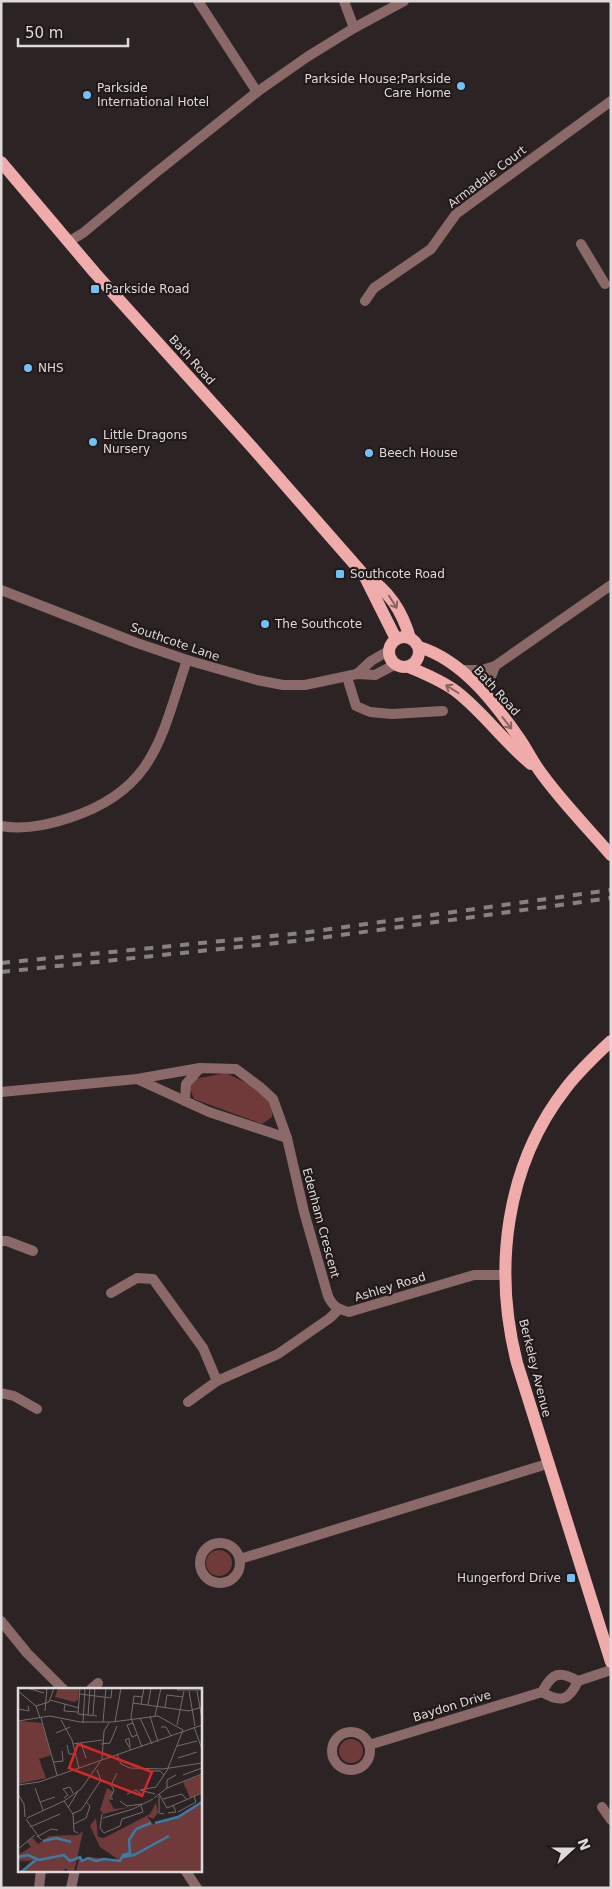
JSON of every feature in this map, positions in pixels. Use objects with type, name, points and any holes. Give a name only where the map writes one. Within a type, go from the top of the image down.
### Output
[{"type":"main road","name":"Bath Road","points":[[1,162],[68,242],[252,446],[364,575],[393,644]]},
{"type":"main road","name":"Bath Road","points":[[364,575],[380,584],[405,622],[414,643],[431,651],[460,670],[489,698],[516,734],[539,770],[611,855]]},
{"type":"main road","points":[[404,637],[414,643],[420,652],[418,660],[409,667],[400,667],[391,659],[393,644],[404,637]]},
{"type":"main road","name":"Bath Road","points":[[409,667],[455,690],[473,706],[518,754],[539,770]]},
{"type":"main road","name":"Berkeley Avenue","points":[[611,1041],[577,1074],[566,1088],[546,1116],[532,1143],[514,1193],[508,1228],[505,1275],[510,1337],[547,1464],[611,1662]]},
{"type":"street","points":[[198,1],[257,92]]},
{"type":"street","points":[[344,1],[354,28]]},
{"type":"street","points":[[68,242],[83,233],[152,175],[257,92],[307,56],[404,1]]},
{"type":"street","name":"Armadale Court","points":[[365,301],[374,288],[431,249],[456,214],[611,101]]},
{"type":"street","points":[[581,244],[608,282],[611,294]]},
{"type":"street","points":[[460,670],[482,670],[496,666],[611,585]]},
{"type":"street","name":"Southcote Lane","points":[[1,590],[137,643],[256,680],[283,685],[304,685],[352,675],[375,675],[396,664]]},
{"type":"street","name":"Southcote Lane","points":[[352,675],[393,644]]},
{"type":"street","points":[[1,826],[49,824],[86,812],[121,793],[150,760],[160,742],[187,660]]},
{"type":"street","points":[[489,698],[487,688],[496,666]]},
{"type":"street","points":[[352,675],[356,706],[370,712],[392,714],[443,711]]},
{"type":"street","points":[[185,1101],[186,1084],[200,1068]]},
{"type":"street","name":"Edenham Crescent","points":[[1,1092],[137,1079],[200,1068],[236,1069],[273,1099],[287,1138],[304,1212],[328,1296],[332,1305],[339,1309]]},
{"type":"street","points":[[137,1079],[209,1112],[287,1138]]},
{"type":"street","points":[[1,1241],[33,1251]]},
{"type":"street","name":"Ashley Road","points":[[188,1402],[217,1381],[278,1354],[330,1318],[339,1309],[349,1312],[474,1274],[505,1275]]},
{"type":"street","points":[[111,1294],[137,1278],[153,1279],[203,1348],[217,1381]]},
{"type":"street","points":[[1,1393],[14,1396],[36,1409]]},
{"type":"street","points":[[240,1559],[547,1464]]},
{"type":"street","points":[[1,1621],[26,1654],[63,1688]]},
{"type":"street","points":[[578,1681],[567,1675],[557,1674],[548,1680],[542,1692],[554,1699],[565,1698],[572,1694],[578,1681],[611,1670]]},
{"type":"street","name":"Baydon Drive","points":[[369,1744],[542,1692]]},
{"type":"street","points":[[602,1806],[611,1820]]},
{"type":"street","points":[[39,1888],[41,1872]]},
{"type":"street","points":[[71,1888],[75,1872]]},
{"type":"street","points":[[186,1872],[197,1888]]},
{"type":"shaded area","points":[[226,1073],[257,1088],[273,1106],[272,1117],[262,1124],[194,1099],[190,1089],[194,1079]]},
{"type":"shaded area","points":[[219,1550],[228,1554],[232,1563],[228,1572],[219,1576],[210,1572],[206,1563],[210,1554]]},
{"type":"shaded area","points":[[351,1739],[360,1742],[363,1751],[360,1760],[351,1763],[342,1760],[339,1751],[342,1742]]},
{"type":"railway","points":[[1,963],[302,933],[611,890]]},
{"type":"railway","points":[[1,972],[305,940],[611,898]]},
{"type":"place","name":"Parkside House;Parkside Care Home","points":[[461,86]]},
{"type":"place","name":"Parkside International Hotel","points":[[87,95]]},
{"type":"place","name":"Parkside Road","points":[[95,289]]},
{"type":"place","name":"NHS","points":[[28,368]]},
{"type":"place","name":"Little Dragons Nursery","points":[[93,442]]},
{"type":"place","name":"Beech House","points":[[369,453]]},
{"type":"place","name":"Southcote Road","points":[[340,574]]},
{"type":"place","name":"The Southcote","points":[[265,624]]},
{"type":"place","name":"Hungerford Drive","points":[[571,1578]]}]
